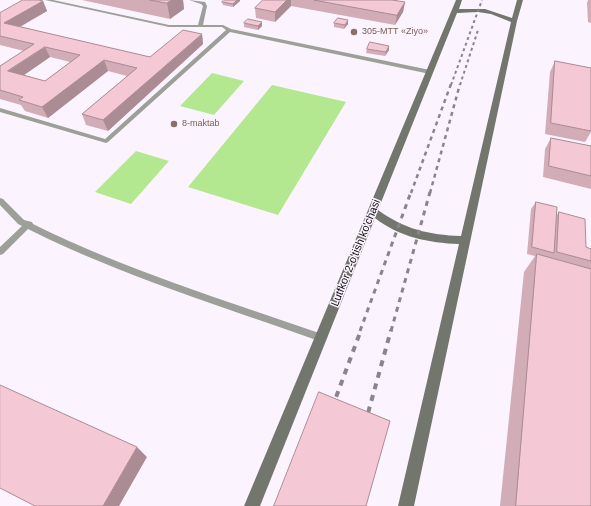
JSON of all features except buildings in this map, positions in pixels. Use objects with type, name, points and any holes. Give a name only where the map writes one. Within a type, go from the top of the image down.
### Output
[{"type":"main road","name":"Lutfkor 2-o'tish ko'chasi","points":[[252,506],[459,0]]},
{"type":"main road","points":[[406,506],[514,21],[520,0]]},
{"type":"main road","points":[[454,11],[469,9],[486,11],[514,21]]},
{"type":"main road","points":[[373,211],[393,226],[412,234],[432,238],[465,240]]},
{"type":"lane","points":[[47,0],[169,26],[224,26],[229,30],[430,72]]},
{"type":"lane","points":[[191,0],[202,3],[205,6],[200,26]]},
{"type":"lane","points":[[0,110],[106,142],[229,30]]},
{"type":"lane","points":[[0,201],[21,222],[29,224],[55,239],[148,277],[322,338]]},
{"type":"lane","points":[[0,252],[29,224]]},
{"type":"green space","points":[[212,73],[244,81],[214,115],[180,106]]},
{"type":"green space","points":[[272,85],[346,102],[278,215],[188,187]]},
{"type":"green space","points":[[136,151],[169,161],[131,204],[95,192]]},
{"type":"railway","points":[[451,85],[482,0]]},
{"type":"railway","points":[[460,85],[478,30]]},
{"type":"railway","points":[[411,193],[451,84]]},
{"type":"railway","points":[[430,193],[460,84]]},
{"type":"railway","points":[[360,331],[411,192]]},
{"type":"railway","points":[[391,331],[430,192]]},
{"type":"railway","points":[[332,408],[361,330]]},
{"type":"railway","points":[[365,424],[391,330]]},
{"type":"place","name":"305-MTT «Ziyo»","points":[[354,32]]},
{"type":"place","name":"8-maktab","points":[[174,124]]}]
